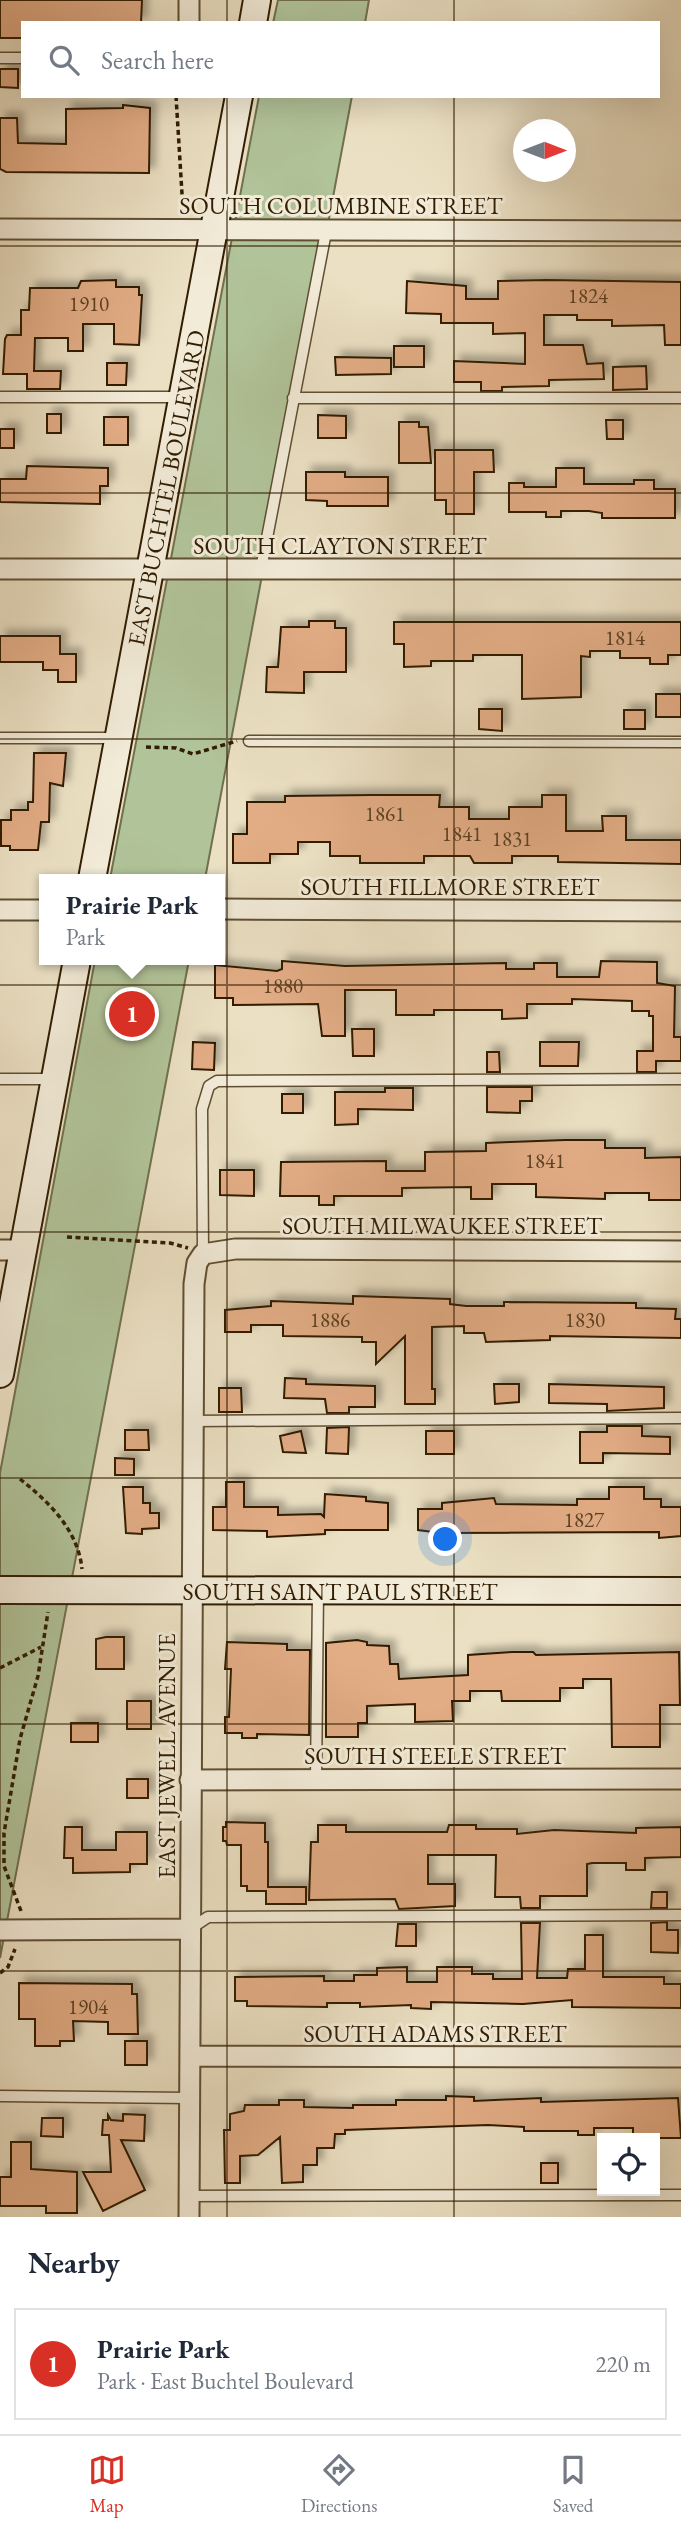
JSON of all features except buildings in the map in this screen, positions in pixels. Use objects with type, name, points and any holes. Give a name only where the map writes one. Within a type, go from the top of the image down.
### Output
[{"type":"main road","points":[[253,21],[257,0]]},
{"type":"main road","name":"EAST BUCHTEL BOULEVARD","points":[[93,874],[239,98]]},
{"type":"main road","points":[[0,1374],[12,1250],[55,1079],[76,965]]},
{"type":"main road","name":"SOUTH SAINT PAUL STREET","points":[[0,1590],[681,1591]]},
{"type":"street","points":[[189,0],[189,21]]},
{"type":"street","name":"SOUTH COLUMBINE STREET","points":[[0,229],[681,231]]},
{"type":"street","name":"SOUTH CLAYTON STREET","points":[[0,569],[681,569]]},
{"type":"street","name":"SOUTH FILLMORE STREET","points":[[225,909],[681,911]]},
{"type":"street","points":[[0,910],[39,910]]},
{"type":"street","name":"SOUTH MILWAUKEE STREET","points":[[202,1254],[235,1249],[681,1251]]},
{"type":"street","name":"EAST JEWELL AVENUE","points":[[189,2217],[192,1421],[194,1284],[197,1263],[202,1254]]},
{"type":"street","name":"SOUTH STEELE STREET","points":[[190,1780],[681,1779]]},
{"type":"street","points":[[0,1930],[190,1929]]},
{"type":"street","name":"SOUTH ADAMS STREET","points":[[190,2056],[681,2057]]},
{"type":"lane","points":[[0,58],[21,58]]},
{"type":"lane","points":[[261,569],[326,232]]},
{"type":"lane","points":[[0,397],[183,397]]},
{"type":"lane","points":[[293,398],[681,398]]},
{"type":"lane","points":[[0,738],[119,738]]},
{"type":"lane","points":[[249,741],[681,742]]},
{"type":"lane","points":[[0,1079],[55,1079]]},
{"type":"lane","points":[[202,1254],[202,1109],[209,1086],[217,1081],[681,1079]]},
{"type":"lane","points":[[192,1421],[681,1418]]},
{"type":"lane","points":[[316,1780],[318,1591]]},
{"type":"lane","points":[[190,1929],[208,1917],[681,1915]]},
{"type":"lane","points":[[0,2096],[189,2098]]},
{"type":"lane","points":[[189,2196],[681,2195]]},
{"type":"path","points":[[176,98],[183,212]]},
{"type":"path","points":[[146,747],[176,748],[193,754],[227,742],[249,741]]},
{"type":"path","points":[[67,1237],[170,1243],[202,1254]]},
{"type":"path","points":[[20,1479],[48,1504],[72,1535],[82,1563],[85,1590]]},
{"type":"path","points":[[0,1973],[8,1967],[22,1930],[22,1914],[4,1866],[3,1843],[20,1739],[38,1676],[41,1647],[54,1590]]},
{"type":"path","points":[[0,1668],[41,1647]]},
{"type":"green space","points":[[278,0],[369,0],[365,21],[273,21]]},
{"type":"green space","points":[[259,98],[352,98],[206,874],[111,874]]},
{"type":"green space","points":[[94,965],[188,965],[0,1958],[0,1473]]},
{"type":"place","name":"Prairie Park","points":[[132,1014]]}]
